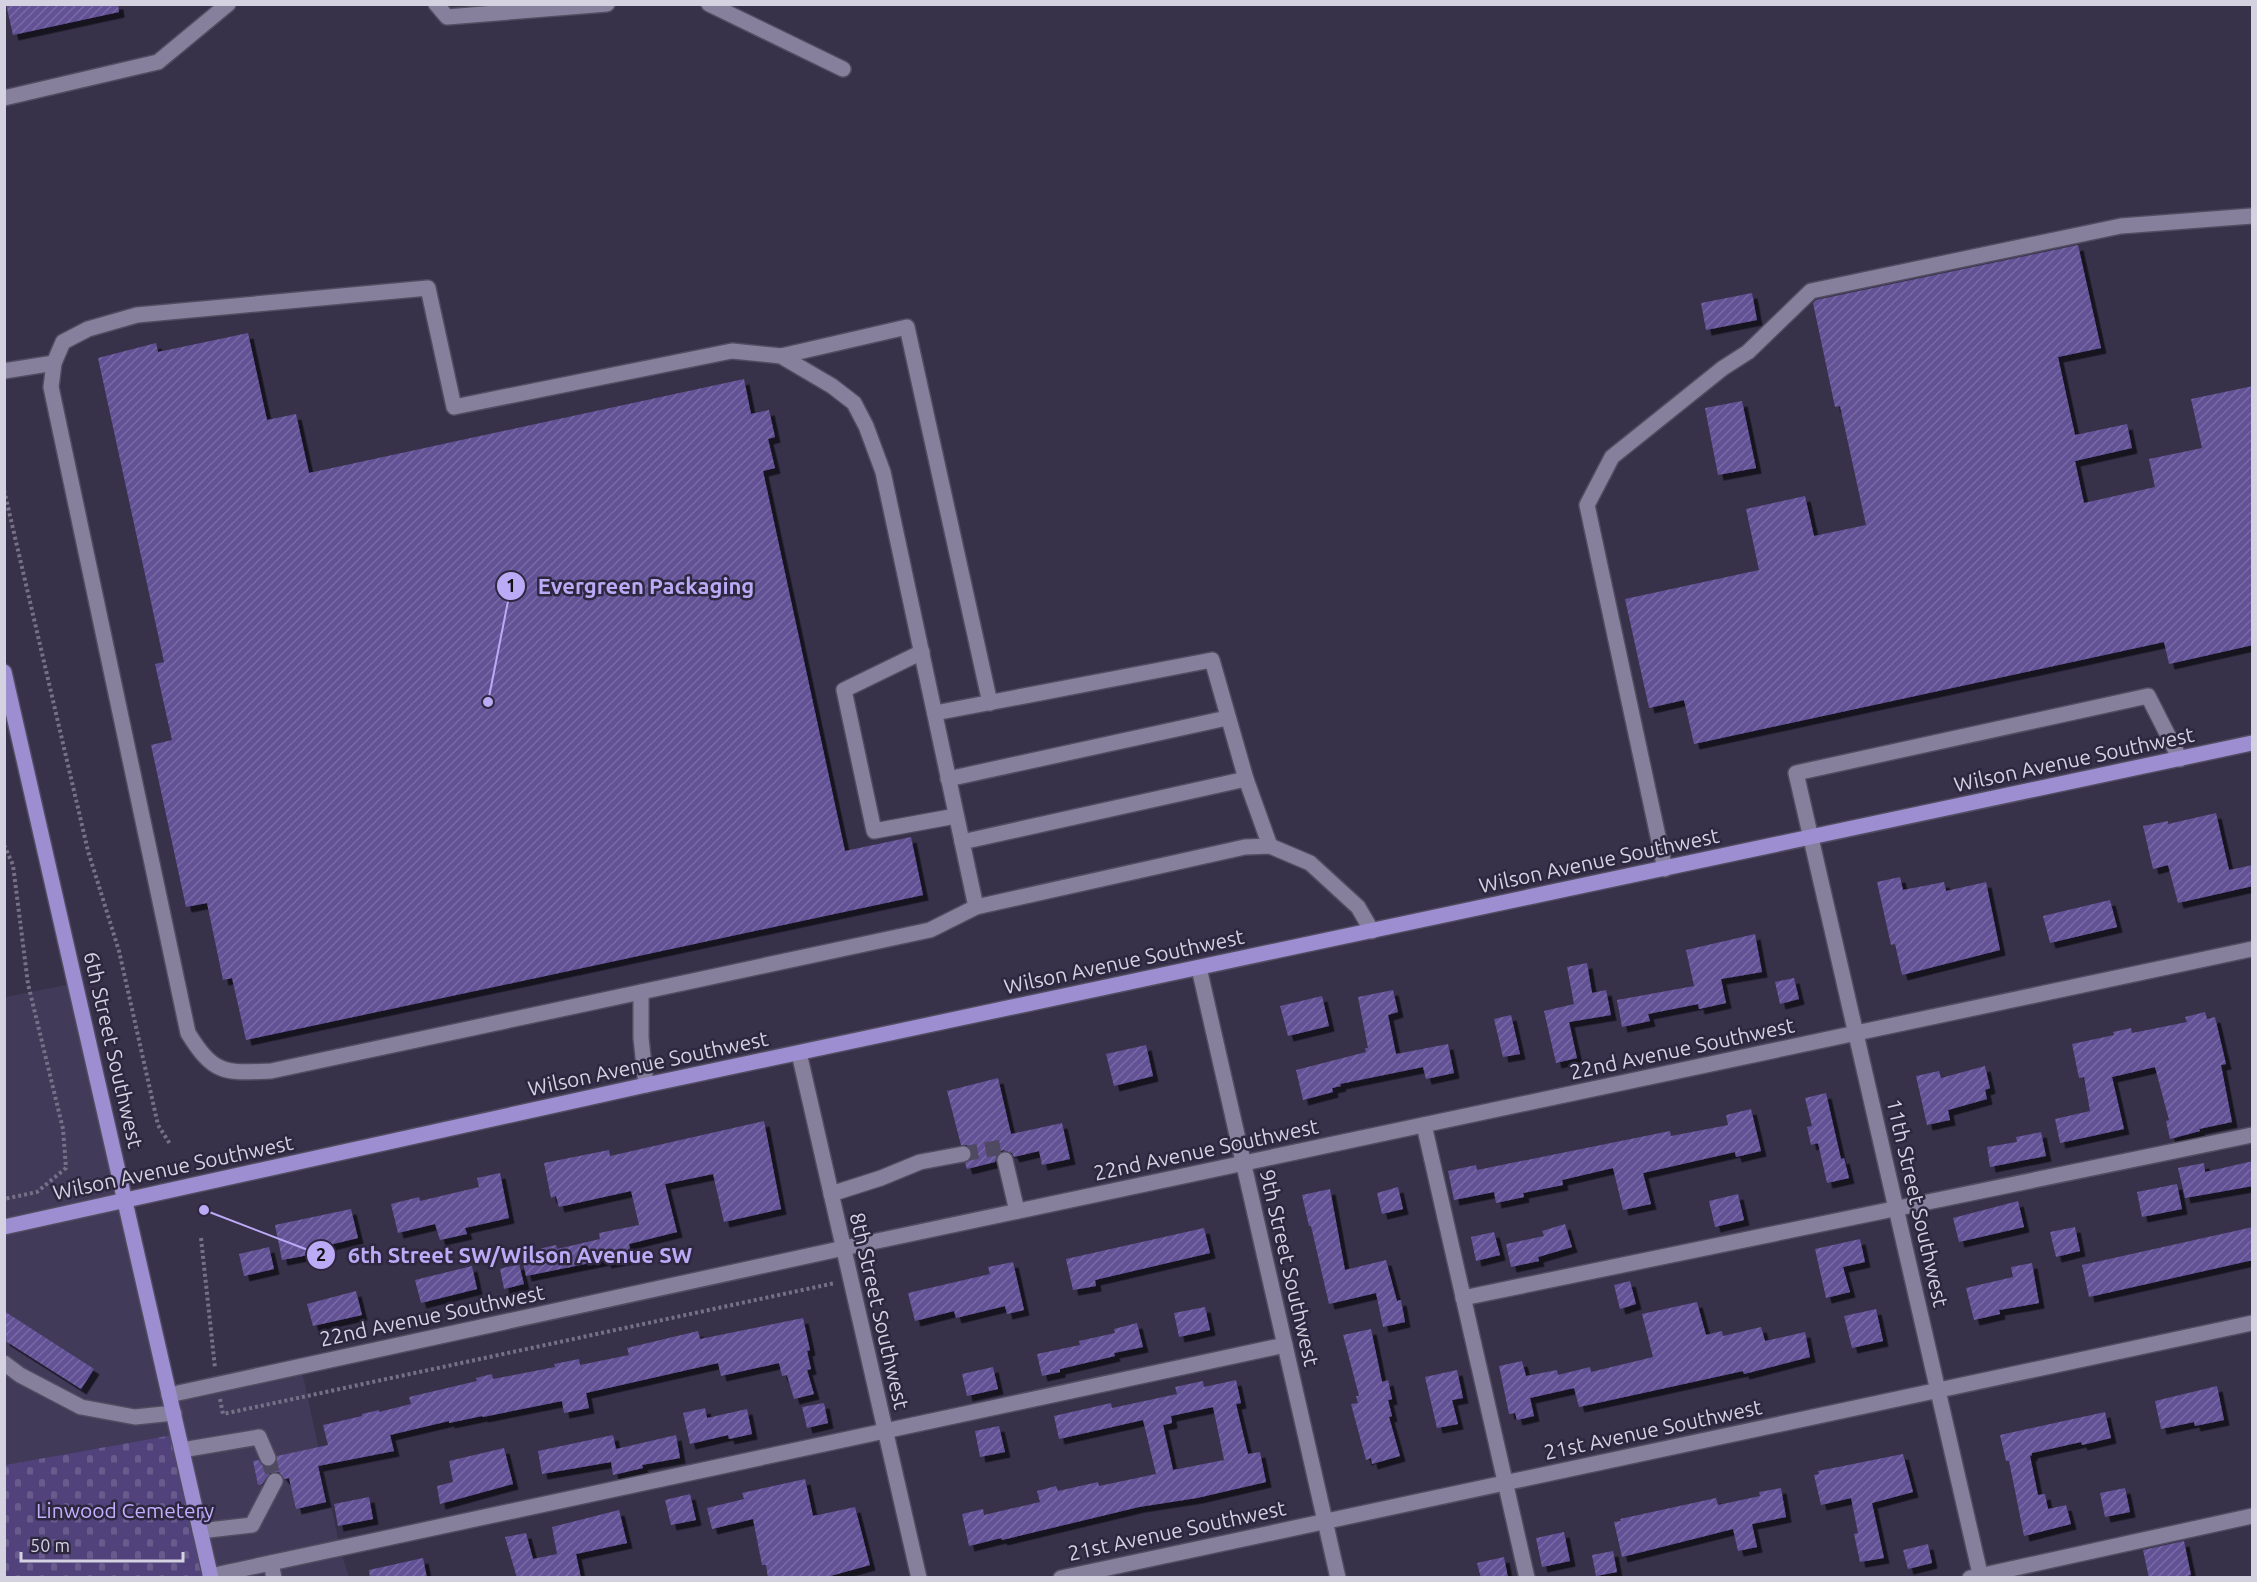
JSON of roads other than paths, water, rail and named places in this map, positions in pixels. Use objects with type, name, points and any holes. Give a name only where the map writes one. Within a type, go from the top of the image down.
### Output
[{"type":"main road","name":"6th Street Southwest","points":[[4,672],[211,1577]]},
{"type":"main road","name":"Wilson Avenue Southwest","points":[[4,1227],[646,1085],[2253,743]]},
{"type":"street","points":[[4,98],[158,62],[228,4]]},
{"type":"street","points":[[436,4],[447,18],[607,4]]},
{"type":"street","points":[[709,4],[843,69]]},
{"type":"street","points":[[1665,868],[1587,505],[1612,457],[1723,368],[1748,352],[1811,291],[2121,226],[2253,216]]},
{"type":"street","points":[[990,702],[907,327],[781,356],[732,351],[454,407],[428,288],[137,315],[88,329],[63,342],[54,363],[51,387],[188,1033],[199,1051],[217,1067],[233,1073],[271,1071],[641,992],[930,930],[976,907],[1245,847],[1270,846],[1310,863],[1358,906],[1372,931]]},
{"type":"street","points":[[781,356],[832,386],[854,403],[866,426],[883,472],[976,907]]},
{"type":"street","points":[[4,371],[54,363]]},
{"type":"street","points":[[922,652],[844,690],[874,831],[956,816]]},
{"type":"street","points":[[935,714],[1212,660],[1246,779],[1270,846]]},
{"type":"street","name":"11th Street Southwest","points":[[1977,1577],[1938,1390],[1796,773],[2148,696],[2180,759]]},
{"type":"street","points":[[948,779],[1227,718]]},
{"type":"street","points":[[962,842],[1246,779]]},
{"type":"street","name":"22nd Avenue Southwest","points":[[170,1395],[843,1248],[2253,950]]},
{"type":"street","name":"9th Street Southwest","points":[[1199,968],[1338,1578]]},
{"type":"street","points":[[641,992],[641,1038],[646,1085]]},
{"type":"street","name":"8th Street Southwest","points":[[799,1053],[919,1578]]},
{"type":"street","points":[[1424,1125],[1527,1578]]},
{"type":"street","points":[[1463,1298],[2253,1135]]},
{"type":"street","points":[[831,1194],[881,1178],[920,1162],[963,1154]]},
{"type":"street","points":[[1005,1160],[1017,1211]]},
{"type":"street","name":"21st Avenue Southwest","points":[[1061,1578],[2253,1323]]},
{"type":"street","points":[[211,1577],[273,1570],[885,1431],[1285,1344]]},
{"type":"street","points":[[4,1363],[21,1375],[81,1407],[135,1417],[174,1413]]},
{"type":"street","points":[[182,1450],[260,1437],[268,1458]]},
{"type":"street","points":[[200,1532],[252,1526],[275,1481]]},
{"type":"street","points":[[1977,1577],[2253,1516]]},
{"type":"tunnel","points":[[963,1154],[1002,1147],[1005,1160]]},
{"type":"tunnel","points":[[268,1458],[275,1481]]},
{"type":"place","name":"Evergreen Packaging","points":[[488,702]]},
{"type":"place","name":"6th Street SW/Wilson Avenue SW","points":[[204,1210]]},
{"type":"park label","name":"Linwood Cemetery","points":[[125,1511]]}]
